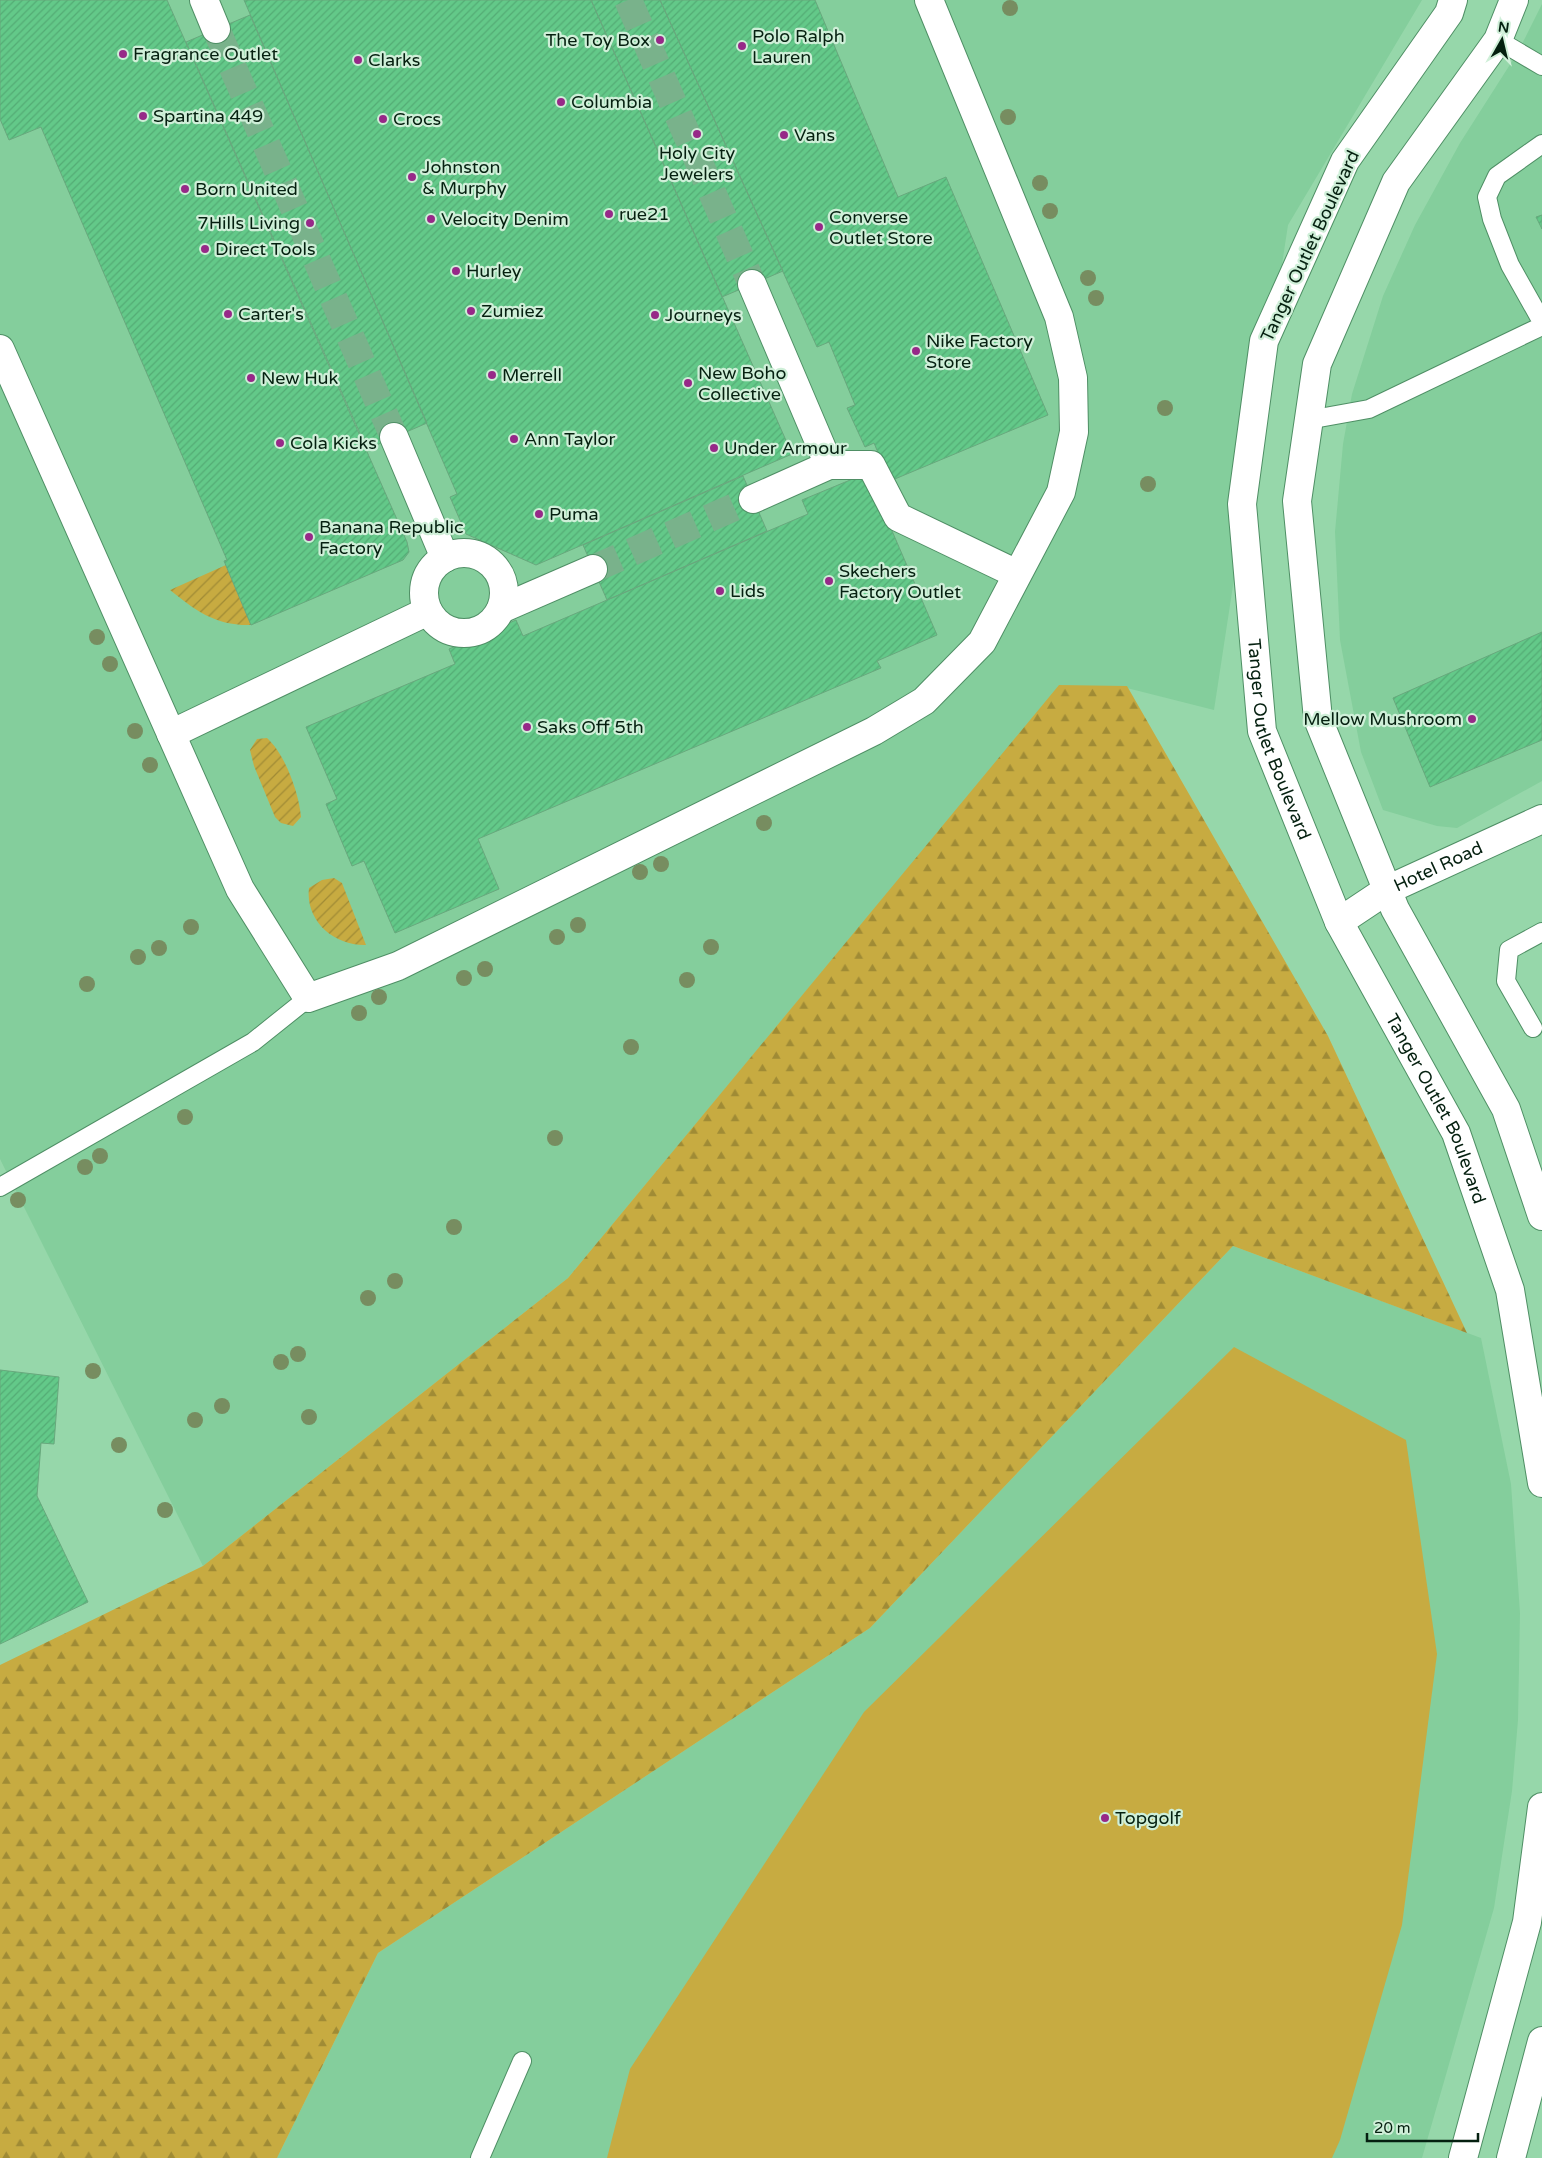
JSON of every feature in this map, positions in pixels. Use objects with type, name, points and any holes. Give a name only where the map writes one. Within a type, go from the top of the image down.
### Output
[{"type":"street","points":[[204,0],[216,29]]},
{"type":"street","points":[[0,349],[240,889],[308,998],[398,966],[874,731],[924,700],[982,642],[1061,492],[1074,432],[1073,378],[1059,317],[929,0]]},
{"type":"street","name":"Tanger Outlet Boulevard","points":[[1453,0],[1449,14],[1345,161],[1264,341],[1242,504],[1262,731],[1339,922],[1456,1133],[1510,1290],[1542,1483]]},
{"type":"street","points":[[1514,0],[1498,40],[1396,182],[1317,364],[1297,501],[1318,719],[1395,909],[1506,1109],[1542,1216]]},
{"type":"street","points":[[752,284],[829,465]]},
{"type":"street","points":[[394,437],[446,558]]},
{"type":"street","points":[[753,499],[829,465],[870,465],[898,517],[1017,574]]},
{"type":"street","points":[[458,554],[470,554],[481,557],[492,564],[499,574],[503,585],[504,598],[501,609],[494,620],[484,628],[472,633],[459,633],[436,622],[428,611],[425,601],[426,581],[430,572],[446,558],[458,554]]},
{"type":"street","points":[[501,609],[593,568]]},
{"type":"street","points":[[171,734],[428,611]]},
{"type":"street","name":"Hotel Road","points":[[1339,922],[1387,890],[1542,818]]},
{"type":"street","points":[[1463,2158],[1528,1922],[1542,1806]]},
{"type":"street","points":[[1511,2158],[1534,2106],[1542,2041]]},
{"type":"lane","points":[[1498,40],[1542,66]]},
{"type":"lane","points":[[1542,144],[1497,176],[1487,197],[1492,219],[1510,265],[1542,322]]},
{"type":"lane","points":[[1308,420],[1369,409],[1542,326]]},
{"type":"lane","points":[[1533,1028],[1506,981],[1509,950],[1542,932]]},
{"type":"lane","points":[[0,1187],[253,1042],[308,998]]},
{"type":"lane","points":[[480,2158],[522,2061]]},
{"type":"shaded area","points":[[0,0],[1422,0],[1288,225],[1214,710],[1119,686],[1059,686],[568,1278],[203,1566],[0,1159]]},
{"type":"shaded area","points":[[1542,4],[1542,781],[1457,828],[1437,826],[1383,810],[1361,752],[1340,640],[1335,532],[1343,444],[1352,394],[1383,296],[1415,225],[1460,143],[1518,52]]},
{"type":"shaded area","name":"Topgolf","points":[[1233,1246],[1481,1338],[1511,1484],[1520,1613],[1518,1720],[1512,1791],[1494,1908],[1422,2158],[277,2158],[378,1953],[870,1628]]},
{"type":"green space","points":[[226,565],[251,625],[227,623],[207,616],[170,590]]},
{"type":"green space","points":[[1059,685],[1127,686],[1328,1036],[1467,1333],[1233,1246],[870,1628],[378,1953],[277,2158],[0,2158],[0,1665],[203,1566],[568,1278]]},
{"type":"green space","points":[[267,738],[280,754],[294,786],[301,817],[293,826],[281,823],[275,817],[254,766],[250,750],[257,739]]},
{"type":"green space","points":[[334,878],[342,883],[366,945],[343,941],[333,936],[317,921],[312,911],[309,900],[309,888],[322,880]]},
{"type":"green space","name":"Topgolf","points":[[1234,1347],[1406,1440],[1437,1654],[1402,1925],[1340,2140],[1332,2158],[607,2158],[630,2069],[864,1712]]},
{"type":"building","points":[[0,0],[167,0],[407,542],[409,552],[403,560],[251,625],[224,561],[227,560],[41,127],[9,140],[0,119]]},
{"type":"building","points":[[244,0],[591,0],[792,454],[536,565],[466,534],[450,497],[457,494]]},
{"type":"building","points":[[591,0],[660,0],[783,271],[722,297]]},
{"type":"building","points":[[660,0],[815,0],[898,197],[946,177],[1048,415],[890,481],[874,443],[865,447],[847,408],[855,405],[829,342],[817,347]]},
{"type":"building","points":[[250,15],[427,423],[367,449],[186,42]]},
{"type":"building","points":[[1542,215],[1542,229],[1536,217]]},
{"type":"building","points":[[867,473],[937,635],[877,661],[881,668],[478,839],[499,889],[395,933],[364,861],[352,866],[326,804],[337,799],[306,727],[455,664],[449,649],[516,620],[523,636],[808,514],[802,500]]},
{"type":"building","points":[[743,476],[767,531],[607,600],[583,545]]},
{"type":"building","name":"Mellow Mushroom","points":[[1542,632],[1542,740],[1430,787],[1393,698]]},
{"type":"building","points":[[0,1370],[59,1377],[54,1444],[41,1443],[37,1496],[88,1602],[0,1644]]},
{"type":"tunnel","points":[[628,0],[752,284]]},
{"type":"tunnel","points":[[216,29],[394,437]]},
{"type":"tunnel","points":[[593,569],[753,499]]},
{"type":"place","name":"The Toy Box","points":[[660,40]]},
{"type":"place","name":"Polo Ralph Lauren","points":[[742,46]]},
{"type":"place","name":"Fragrance Outlet","points":[[123,54]]},
{"type":"place","name":"Clarks","points":[[358,60]]},
{"type":"place","name":"Columbia","points":[[561,102]]},
{"type":"place","name":"Spartina 449","points":[[143,116]]},
{"type":"place","name":"Crocs","points":[[383,119]]},
{"type":"place","name":"Holy City Jewelers","points":[[697,134]]},
{"type":"place","name":"Vans","points":[[784,135]]},
{"type":"place","name":"Johnston & Murphy","points":[[412,177]]},
{"type":"place","name":"Born United","points":[[185,189]]},
{"type":"place","name":"rue21","points":[[609,214]]},
{"type":"place","name":"Velocity Denim","points":[[431,219]]},
{"type":"place","name":"7Hills Living","points":[[310,223]]},
{"type":"place","name":"Converse Outlet Store","points":[[819,227]]},
{"type":"place","name":"Direct Tools","points":[[205,249]]},
{"type":"place","name":"Hurley","points":[[456,271]]},
{"type":"place","name":"Zumiez","points":[[471,311]]},
{"type":"place","name":"Carter's","points":[[228,314]]},
{"type":"place","name":"Journeys","points":[[655,315]]},
{"type":"place","name":"Nike Factory Store","points":[[916,351]]},
{"type":"place","name":"Merrell","points":[[492,375]]},
{"type":"place","name":"New Huk","points":[[251,378]]},
{"type":"place","name":"New Boho Collective","points":[[688,383]]},
{"type":"place","name":"Ann Taylor","points":[[514,439]]},
{"type":"place","name":"Cola Kicks","points":[[280,443]]},
{"type":"place","name":"Under Armour","points":[[714,448]]},
{"type":"place","name":"Puma","points":[[539,514]]},
{"type":"place","name":"Banana Republic Factory","points":[[309,537]]},
{"type":"place","name":"Skechers Factory Outlet","points":[[829,581]]},
{"type":"place","name":"Lids","points":[[720,591]]},
{"type":"place","name":"Mellow Mushroom","points":[[1472,719]]},
{"type":"place","name":"Saks Off 5th","points":[[527,727]]},
{"type":"place","name":"Topgolf","points":[[1105,1818]]}]
